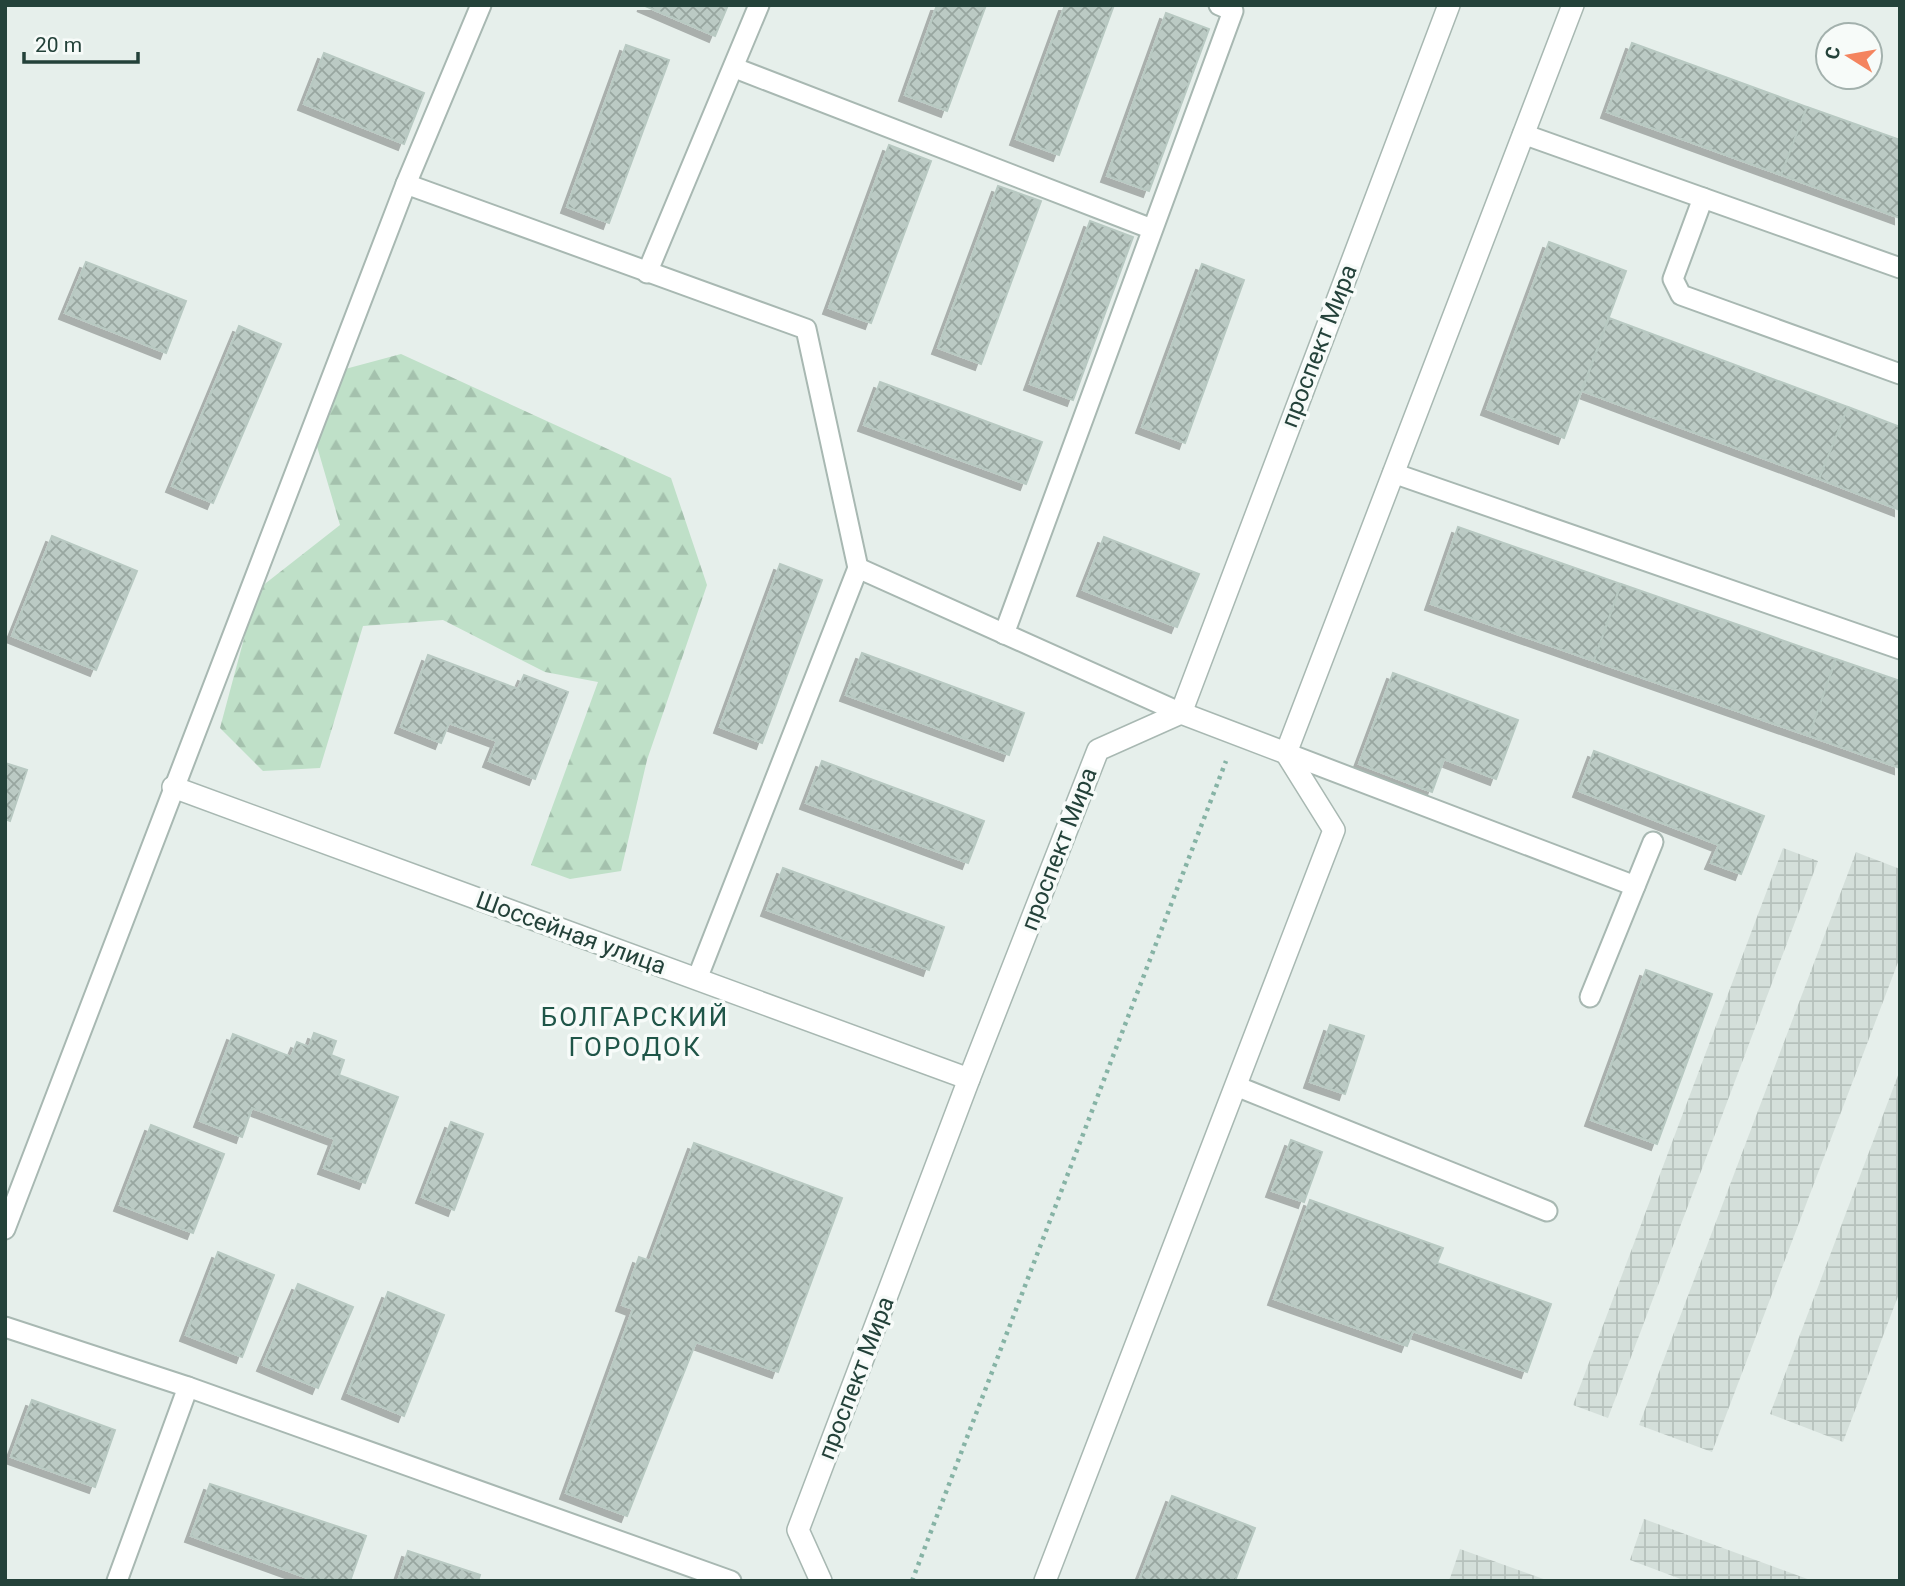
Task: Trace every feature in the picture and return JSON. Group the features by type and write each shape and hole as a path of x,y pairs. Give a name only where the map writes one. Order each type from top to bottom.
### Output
{"street":[{"name":"проспект Мира","path":"821,1581 799,1530 969,1079 1098,750 1181,713 1449,5"},
{"path":"1286,753 1573,5"},
{"path":"1045,1581 1334,830 1286,753 1181,713"},
{"name":"Шоссейная улица","path":"173,787 969,1079"}],"lane":[{"path":"5,1229 406,184 481,5"},
{"path":"647,273 760,5"},
{"path":"1004,634 1233,11 1219,5"},
{"path":"735,68 1152,229"},
{"path":"1523,134 1900,268"},
{"path":"406,184 806,329 858,568 697,979"},
{"path":"1703,198 1673,279 1681,295 1900,374"},
{"path":"1393,473 1900,649"},
{"path":"858,568 1181,713"},
{"path":"1286,753 1635,886"},
{"path":"1590,998 1653,842"},
{"path":"1236,1086 1547,1212"},
{"path":"5,1327 188,1387 731,1581"},
{"path":"117,1581 188,1387"}],"path":[{"path":"912,1581 1237,734"}],"shaded area":[{"path":"1783,848 1818,861 1608,1418 1573,1405"},
{"path":"1856,852 1900,869 1900,957 1712,1452 1639,1425"},
{"path":"1900,1070 1900,1291 1843,1442 1770,1414"},
{"path":"1644,1519 1813,1581 1686,1581 1630,1560"},
{"path":"1460,1549 1549,1581 1449,1581"}],"green space":[{"path":"401,354 671,478 707,585 647,760 621,871 570,879 531,865 598,682 545,672 443,620 363,626 320,768 263,771 220,728 257,590 340,525 316,443 334,372"}],"building":[{"path":"643,5 728,5 715,36"},
{"path":"937,5 986,5 947,111 905,95"},
{"path":"1065,5 1114,5 1059,155 1016,139"},
{"path":"1166,13 1209,29 1149,191 1107,176"},
{"path":"1632,43 1807,107 1781,175 1607,112"},
{"path":"626,45 669,60 609,223 567,207"},
{"path":"324,53 424,93 404,144 304,104"},
{"path":"1807,107 1900,140 1900,218 1781,175"},
{"path":"889,145 931,161 871,323 829,308"},
{"path":"998,186 1041,201 981,364 938,348"},
{"path":"1090,221 1133,237 1073,400 1030,384"},
{"path":"1549,242 1626,271 1564,438 1487,409"},
{"path":"86,262 186,301 166,353 65,313"},
{"path":"1202,264 1244,280 1185,443 1142,427"},
{"path":"1609,318 1848,407 1819,479 1582,391"},
{"path":"239,326 281,344 213,503 172,486"},
{"path":"880,382 1042,442 1026,484 864,425"},
{"path":"1848,407 1900,427 1900,510 1819,479"},
{"path":"1458,527 1621,584 1594,661 1431,604"},
{"path":"52,536 137,571 96,670 12,636"},
{"path":"1104,537 1199,574 1177,627 1083,590"},
{"path":"780,564 822,580 762,743 720,727"},
{"path":"1621,584 1836,659 1809,736 1594,661"},
{"path":"862,653 1024,713 1009,755 846,695"},
{"path":"428,655 518,689 524,675 568,692 535,779 489,761 497,741 449,723 441,743 401,727"},
{"path":"1836,659 1900,681 1900,768 1809,736"},
{"path":"1393,673 1518,720 1496,779 1444,759 1432,792 1359,764"},
{"path":"1594,751 1764,816 1741,874 1711,863 1719,845 1579,791"},
{"path":"822,761 984,821 968,863 806,803"},
{"path":"5,763 27,770 10,821 5,819"},
{"path":"783,868 944,927 929,970 767,910"},
{"path":"1646,970 1712,994 1657,1144 1591,1120"},
{"path":"1330,1025 1364,1036 1345,1094 1310,1082"},
{"path":"314,1033 336,1041 331,1055 344,1060 339,1075 398,1097 365,1183 324,1168 335,1139 252,1108 242,1137 200,1121 233,1034 291,1057 297,1042 309,1047"},
{"path":"451,1122 483,1134 454,1210 422,1197"},
{"path":"151,1125 224,1154 193,1233 120,1205"},
{"path":"1291,1140 1322,1152 1304,1202 1272,1191"},
{"path":"694,1143 842,1198 778,1372 696,1342 627,1516 566,1493 633,1309 622,1305 639,1257 650,1261"},
{"path":"1310,1200 1443,1248 1437,1263 1551,1304 1527,1372 1413,1331 1407,1346 1274,1299"},
{"path":"218,1252 274,1275 242,1357 186,1335"},
{"path":"298,1284 353,1307 318,1388 263,1365"},
{"path":"388,1292 444,1315 404,1416 348,1393"},
{"path":"32,1400 115,1430 95,1487 11,1457"},
{"path":"210,1484 366,1536 350,1581 316,1581 191,1536"},
{"path":"1172,1496 1255,1528 1235,1581 1139,1581"},
{"path":"408,1551 480,1575 478,1581 398,1581"}],"district":[{"name":"БОЛГАРСКИЙ ГОРОДОК","path":"635,1032"}]}
